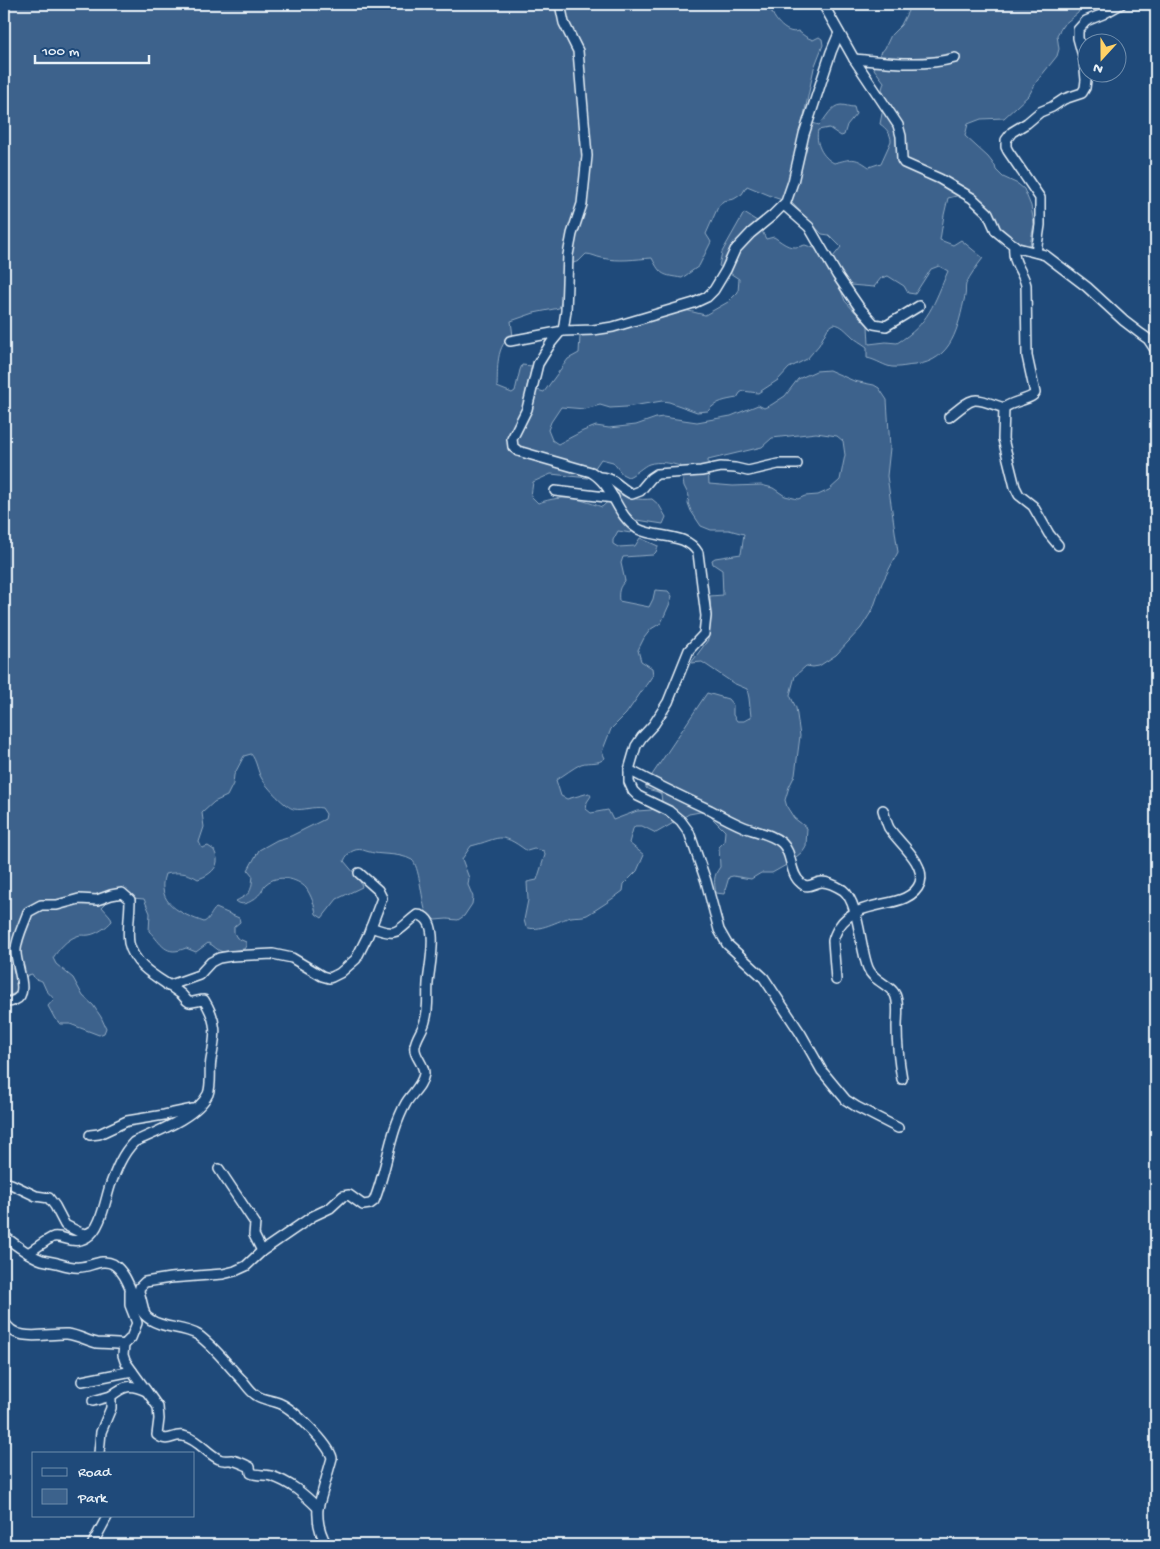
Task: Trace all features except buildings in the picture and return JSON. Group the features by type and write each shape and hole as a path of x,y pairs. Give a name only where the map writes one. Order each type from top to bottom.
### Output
{"street":[{"path":"560,4 564,23 578,51 587,156 582,204 572,234 568,255 567,302 562,332 551,343 538,364 527,409 512,439 513,447 518,451 591,472 599,477 610,489 624,516 636,528 679,539 696,548 706,616 704,634 688,650 668,702 654,724 636,746 629,770 629,782 638,796 668,811 681,821 689,832 706,881 719,930 728,944 764,978 801,1034 822,1071 846,1100 898,1128"},
{"path":"823,4 854,59 898,125 904,163 940,179 972,198 988,213 996,231 1024,250 1045,255 1087,287 1124,321 1148,339 1156,351"},
{"path":"1036,252 1040,225 1040,198 1008,151 1006,140 1012,132 1040,112 1064,99 1082,93 1086,80 1078,30 1089,18 1103,14 1122,4"},
{"path":"1151,4 1156,6"},
{"path":"510,340 613,327 694,303 707,297 718,283 735,250 751,233 784,205 788,199 804,134 839,33"},
{"path":"854,59 907,64 955,58"},
{"path":"784,205 809,228 849,294 874,324 886,326 920,306"},
{"path":"949,417 970,400 975,399 1004,408 1032,397 1035,393 1027,356 1026,285 1023,275 1015,262 1014,245"},
{"path":"1004,408 1003,439 1015,487 1020,496 1033,506 1049,534 1058,545"},
{"path":"599,477 603,476 609,479 632,494 640,491 653,476 658,474 701,471 721,467 748,471 778,464 797,464"},
{"path":"556,491 614,498"},
{"path":"629,770 743,827 777,840 787,850 800,883 810,886 822,882 842,890 848,895 855,912 865,963 869,972 876,980 894,992 896,997 902,1080"},
{"path":"836,980 834,936 842,922 855,912 903,899 911,895 920,881 921,873 918,864 890,828 883,810"},
{"path":"168,986 199,975 211,962 219,958 231,956 273,954 292,958 322,976 329,978 340,973 356,959 371,927 382,896 369,880 359,873"},
{"path":"4,1003 21,996 23,990 16,947 28,912 41,905 57,905 79,899 97,900 122,893 130,900 129,942 140,964 182,995 187,1001 204,1000 214,1020 216,1038 209,1069 208,1093 198,1108 134,1142 128,1148 119,1164 101,1216 94,1230 78,1241 70,1241 55,1236 51,1237 28,1253"},
{"path":"145,1315 139,1291 145,1282 236,1271 246,1266 262,1251 313,1216 330,1208 343,1196 349,1196 363,1205 374,1201 397,1123 405,1104 418,1087 424,1075 424,1069 415,1051 415,1045 426,1020 429,972 434,939 429,922 423,916 417,915 396,932 384,933 371,927"},
{"path":"90,1135 99,1134 127,1121 198,1108"},
{"path":"219,1169 255,1223 254,1236 262,1251"},
{"path":"4,1182 36,1196 49,1198 63,1224 69,1228 85,1234 94,1230"},
{"path":"4,1236 28,1253 44,1261 79,1267 100,1262 112,1264 119,1270 130,1286 140,1309 151,1320 198,1335 209,1344 255,1395 283,1404 308,1425 327,1448 332,1458 318,1508 320,1527 327,1545"},
{"path":"4,1320 12,1332 48,1336 66,1334 97,1342 124,1344 131,1338 137,1323 130,1305 130,1286"},
{"path":"124,1344 123,1358 158,1407 157,1435 161,1438 169,1439 180,1436 189,1438 221,1460 240,1463 250,1467 253,1474 274,1477 294,1486 318,1508"},
{"path":"82,1381 132,1371"},
{"path":"93,1401 111,1396 125,1386 131,1386 148,1393"},
{"path":"99,1452 101,1432 111,1408 111,1396"},
{"path":"93,1543 107,1516"}],"green space":[{"path":"4,4 770,4 773,14 784,28 793,32 798,31 813,40 819,37 822,39 823,45 814,68 803,120 819,125 834,107 843,105 854,107 856,114 847,125 844,135 841,136 829,128 818,130 817,135 820,149 834,163 852,159 860,161 869,167 881,163 891,141 888,131 880,124 885,98 882,89 884,82 874,69 881,51 881,53 891,35 901,25 908,11 899,4 1082,4 1078,13 1063,25 1057,35 1059,49 1057,56 1037,81 1029,95 1004,118 981,119 968,124 965,136 988,157 1003,177 1024,189 1031,206 1034,224 1030,245 1021,245 1012,241 1002,232 969,193 948,198 940,240 953,245 961,240 983,258 966,284 960,319 952,340 938,356 928,362 915,365 889,366 867,358 867,347 841,327 834,324 828,328 819,345 807,359 789,368 778,380 758,393 743,391 737,398 718,403 708,411 697,412 662,401 610,408 600,405 585,409 561,407 548,430 552,440 558,444 596,426 609,428 636,425 663,417 697,422 731,416 758,405 764,408 771,405 785,396 798,379 816,371 829,370 854,381 874,385 879,388 887,400 890,448 887,476 898,552 882,583 873,609 861,628 836,655 819,666 806,666 795,676 790,695 796,708 800,736 795,775 785,800 794,818 807,828 806,846 802,852 788,864 772,873 761,873 751,879 729,877 724,894 716,893 715,879 720,867 719,847 724,842 725,831 707,813 689,814 656,833 642,826 635,826 629,843 644,855 637,871 624,884 623,891 587,915 571,917 536,928 526,927 524,920 528,900 527,882 537,880 545,855 544,851 534,849 527,851 505,838 494,839 471,846 462,859 473,897 472,904 464,916 458,920 435,920 428,913 425,909 418,875 412,860 401,856 363,850 350,852 344,861 360,880 362,887 337,899 322,918 316,914 310,894 306,888 297,882 287,879 281,878 271,881 265,885 257,897 243,904 236,901 251,889 253,876 248,870 259,850 325,819 326,814 322,808 294,809 286,805 262,779 251,754 244,756 234,775 233,784 227,796 214,802 202,813 204,827 199,842 202,848 208,846 214,850 217,857 215,868 207,875 198,879 182,873 165,874 163,884 167,900 172,906 187,915 204,922 216,908 239,918 240,922 234,927 234,933 237,938 246,942 244,949 223,952 208,943 196,952 186,948 173,951 168,950 149,931 150,913 144,899 132,898 124,890 102,907 110,916 112,921 110,923 95,933 78,935 69,940 53,958 56,964 73,978 83,996 93,1005 106,1028 104,1033 99,1035 70,1024 61,1024 55,1019 48,1006 54,999 46,990 42,981 35,979 32,974 28,975 19,985 16,993 4,997","holes":["747,186 792,203 822,234 829,235 841,247 833,257 822,245 814,248 805,245 792,247 774,237 766,239 757,221 744,213 722,252 719,266 739,279 738,292 728,302 705,315 685,310 610,331 580,336 579,353 568,359 544,392 527,387 532,366 522,365 515,391 512,393 497,387 500,351 507,340 513,336 511,321 534,313 559,308 568,265 579,261 586,254 615,260 652,258 663,274 682,278 699,266 711,242 706,234 718,207 723,201 734,199 742,194","939,266 948,271 934,303 924,320 908,336 897,343 869,344 868,326 845,301 840,288 850,285 874,287 881,278 888,276 904,286 908,293 915,294 931,269","816,433 837,436 843,441 845,455 840,480 829,490 818,495 805,496 798,499 785,496 773,488 761,485 733,486 709,484 708,460 762,447 772,438","601,459 613,462 622,474 628,477 653,463 680,466 684,486 689,496 688,503 701,526 711,530 729,530 744,534 741,554 712,560 713,564 722,570 723,595 710,596 711,618 708,640 691,663 702,662 733,683 747,689 751,717 744,721 737,721 733,715 733,705 728,699 707,693 646,784 646,788 661,794 662,802 651,810 637,811 613,820 608,810 591,813 586,809 587,802 591,796 589,793 567,799 561,796 556,780 581,764 597,762 605,758 602,752 611,729 626,714 653,675 652,668 641,661 638,650 651,629 661,623 672,596 668,591 655,590 649,607 619,601 619,590 625,581 621,563 623,557 653,555 658,546 640,538 635,546 618,547 613,544 613,540 618,531 631,533 637,520 663,524 666,517 659,505 652,499 634,499 617,493 602,507 571,498 538,503 531,496 533,482 551,474 588,478"]}]}
